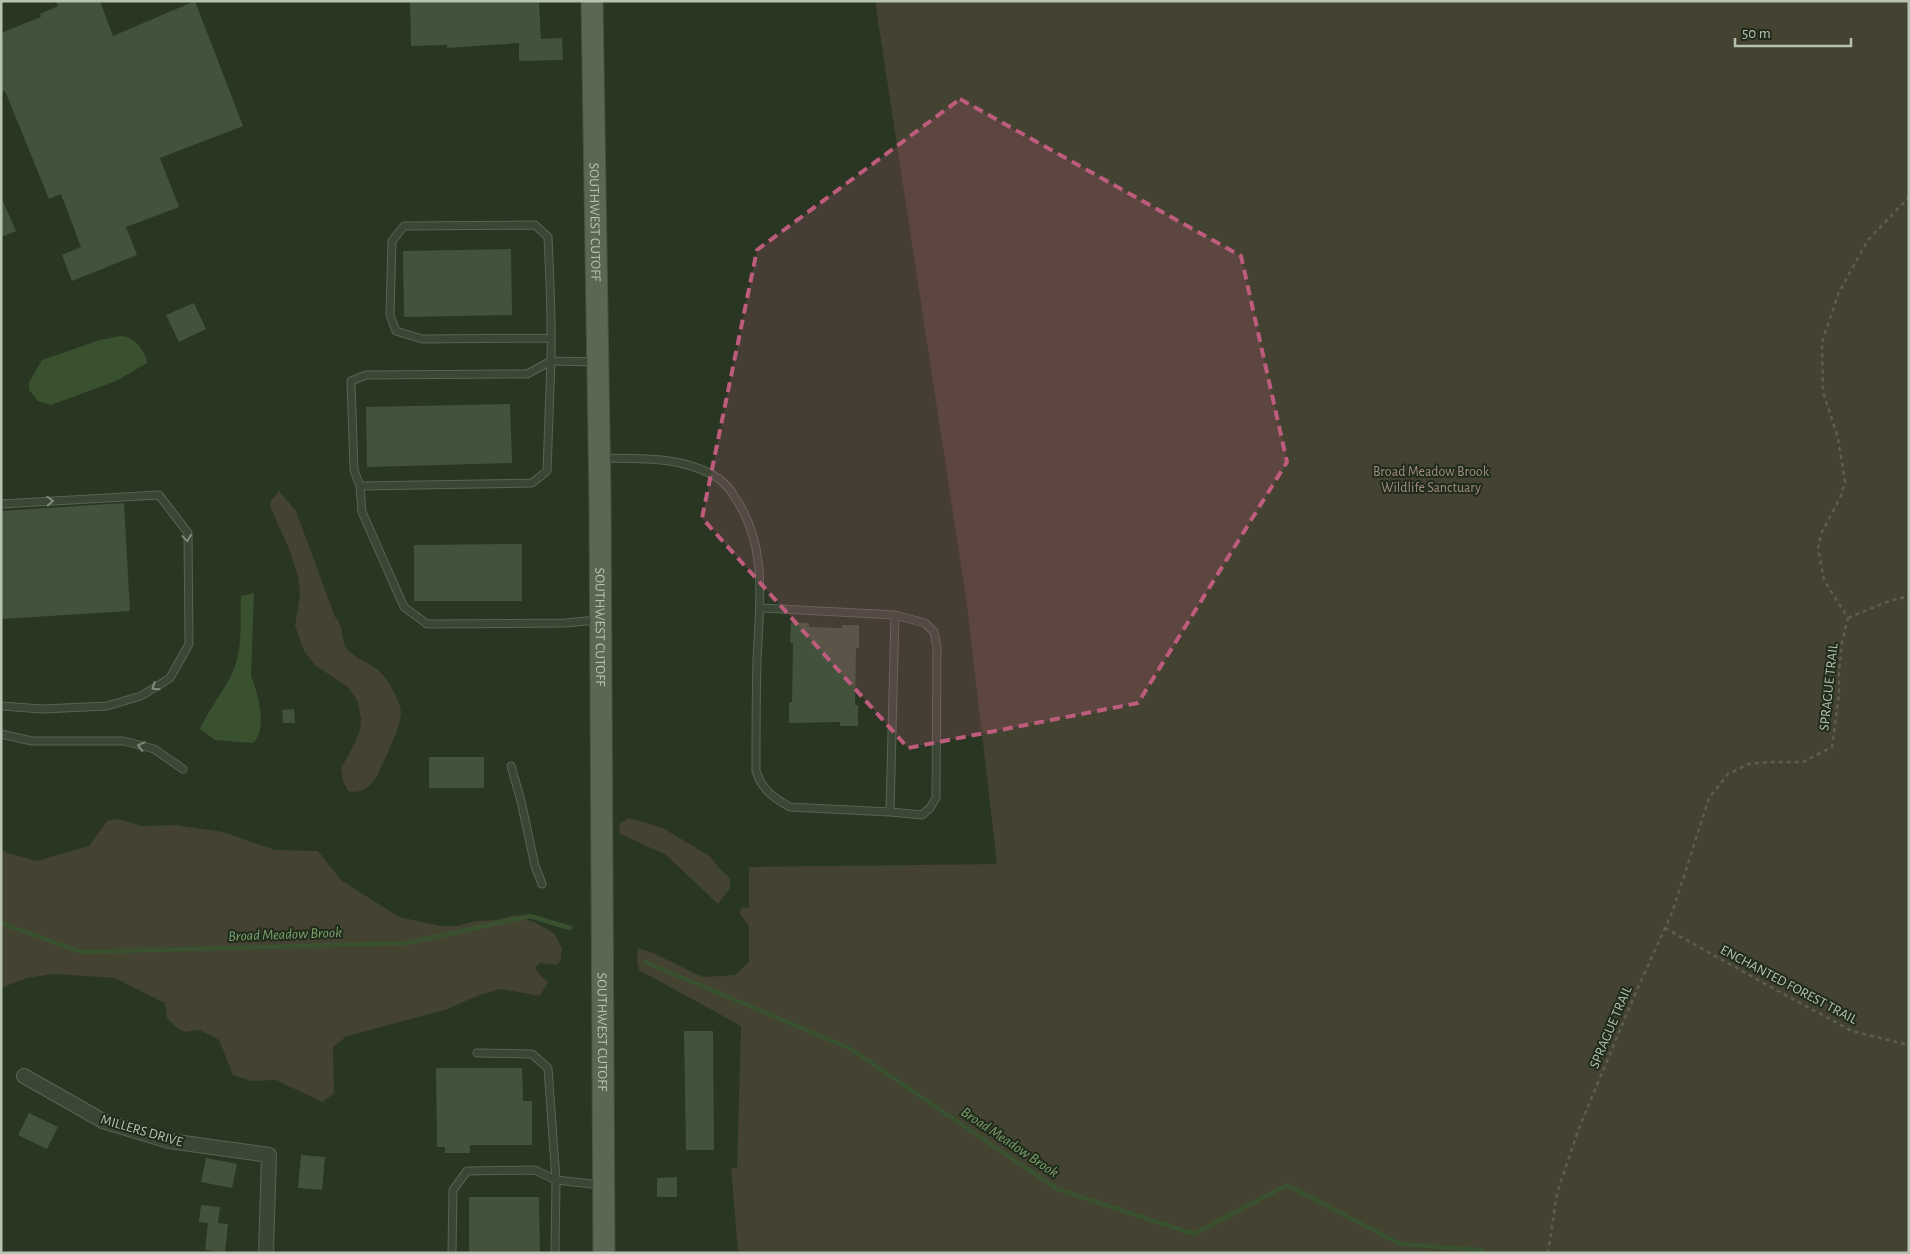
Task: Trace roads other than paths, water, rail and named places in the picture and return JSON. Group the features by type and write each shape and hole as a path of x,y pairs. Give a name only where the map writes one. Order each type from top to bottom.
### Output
{"main road":[{"name":"SOUTHWEST CUTOFF","path":"592,1 599,458 604,1253"}],"street":[{"name":"MILLERS DRIVE","path":"24,1076 103,1121 169,1141 269,1155 266,1253"}],"lane":[{"path":"360,486 532,483 547,471 552,310 548,237 535,226 404,226 392,240 390,315 396,331 422,339 551,338"},
{"path":"597,362 551,360 527,374 366,375 351,381 354,470 360,486 362,512 404,607 427,624 565,623 600,620"},
{"path":"599,458 655,459 692,465 715,476 732,492 743,510 751,529 760,568 761,608 757,659 756,771 759,780 767,792 776,800 790,807 922,815 930,808 936,798 937,647 934,632 926,623 895,615 761,608"},
{"path":"1,504 159,495 188,533 189,644 170,678 141,696 107,706 43,709 1,706"},
{"path":"890,812 895,615"},
{"path":"1,734 32,741 124,741 154,749 183,769"},
{"path":"511,766 521,801 535,866 542,884"},
{"path":"477,1053 532,1054 548,1068 556,1180 555,1253"},
{"path":"452,1253 453,1190 468,1171 535,1170 556,1180 604,1185"}],"waterway":[{"name":"Broad Meadow Brook","path":"1,923 81,952 408,943 530,916 570,928"},
{"name":"Broad Meadow Brook","path":"645,962 849,1048 1057,1189 1194,1234 1287,1185 1400,1244 1481,1250 1485,1253"}],"park label":[{"name":"Broad Meadow Brook Wildlife Sanctuary","path":"1431,480"}]}
